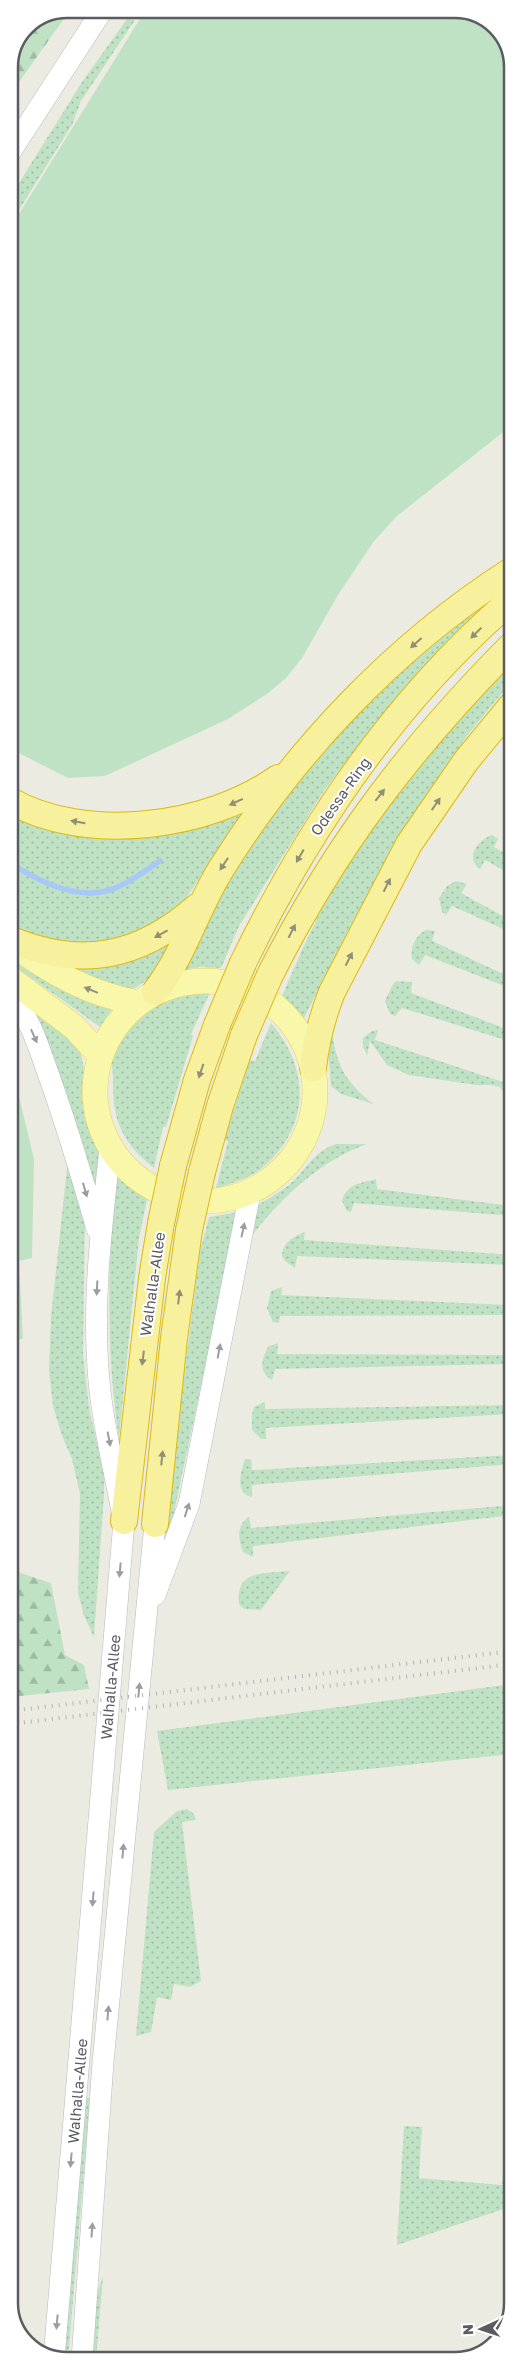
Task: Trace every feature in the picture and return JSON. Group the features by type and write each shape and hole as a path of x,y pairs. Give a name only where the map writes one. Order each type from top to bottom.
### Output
{"highway":[{"path":"147,998 170,973 200,905 242,836 293,768 344,712 391,665 450,614 504,577"},
{"name":"Odessa-Ring","path":"217,1025 243,963 272,904 306,844 338,796 405,708 446,662 504,608"},
{"name":"Odessa-Ring","path":"244,1035 270,975 300,916 333,860 419,745 504,655"},
{"path":"314,1068 316,1043 324,1011 408,844 466,761 504,715"},
{"path":"18,804 36,811 84,823 118,826 160,824 200,815 231,804 273,782 293,768"},
{"path":"18,943 36,950 70,956 98,955 130,949 152,940 175,926 200,905"},
{"name":"Walhalla-Allee","path":"124,1521 152,1278 161,1223 173,1166 197,1080 217,1025"},
{"name":"Walhalla-Allee","path":"155,1524 174,1338 188,1230 220,1106 244,1035"}],"main road":[{"path":"18,140 97,18"},
{"path":"18,947 34,960 74,983 96,993 147,998"},
{"path":"211,980 240,986 265,998 287,1017 304,1041 314,1068 316,1090 311,1124 298,1152 277,1176 250,1193 220,1202 188,1201 157,1192 131,1174 110,1149 98,1119 94,1087 100,1055 114,1029 147,998 183,983 211,980"},
{"path":"18,985 74,1027 100,1055"},
{"path":"18,1004 36,1041 67,1128 100,1240"},
{"path":"110,1149 100,1240 96,1310 100,1391 124,1521"},
{"path":"145,1624 189,1504 250,1193"},
{"name":"Walhalla-Allee","path":"55,2350 124,1521"},
{"name":"Walhalla-Allee","path":"83,2351 103,2062 155,1524"}],"green space":[{"path":"65,18 18,83 18,57 26,39 39,26 48,21"},
{"path":"140,18 464,18 473,21 487,30 501,50 504,66 504,432 397,516 374,541 338,595 302,658 286,678 267,694 228,719 105,776 68,778 18,753 18,215"},
{"path":"127,19 135,20 81,101 72,125 18,212 18,185 82,82"},
{"path":"504,586 390,708 323,792 239,926 221,968 199,967 178,971 214,895 298,777 414,656"},
{"path":"504,668 504,691 466,737 404,828 352,923 299,1028 279,1003 301,952 340,871 431,746"},
{"path":"262,794 203,872 184,902 161,921 133,937 83,946 30,934 18,927 18,814 57,827"},
{"path":"492,835 498,839 494,847 504,853 504,871 485,860 480,869 475,865 473,855 475,850 487,837"},
{"path":"456,881 467,884 461,893 504,917 504,929 452,906 446,915 442,912 439,898 447,886"},
{"path":"178,930 157,973 135,988 114,990 49,960"},
{"path":"426,930 435,931 432,941 504,974 504,986 425,955 419,965 412,959 412,950 414,942"},
{"path":"18,957 112,1009 100,1027 18,968"},
{"path":"396,981 412,982 411,993 504,1028 504,1040 402,1008 395,1016 390,1014 385,1001"},
{"path":"197,988 212,988 191,1034 193,1036 166,1127 163,1127 154,1168 143,1159 127,1140 117,1119 113,1094 112,1044 124,1021 134,1012 172,994"},
{"path":"32,1005 74,1041 81,1054 84,1070 82,1097 85,1119 100,1157 97,1217"},
{"path":"271,1023 284,1041 293,1059 300,1098 296,1117 289,1135 278,1152 262,1168 246,1178 216,1188 228,1141 224,1140 250,1060 255,1061"},
{"path":"331,1027 336,1051 343,1070 354,1086 373,1104 341,1094 331,1086 328,1047"},
{"path":"378,1030 375,1040 504,1082 504,1093 500,1087 491,1085 476,1085 409,1075 387,1065 370,1041 367,1056 363,1046 363,1038 372,1031"},
{"path":"18,1092 34,1159 32,1258 19,1261 23,1339 18,1339"},
{"path":"336,1144 367,1144 332,1161 300,1184 271,1212 246,1243 256,1206 289,1185 315,1157"},
{"path":"68,1159 85,1218 83,1353 89,1408 104,1474 94,1637 84,1616 78,1593 80,1494 72,1459 62,1436 53,1406 49,1370 51,1317"},
{"path":"116,1176 147,1200 139,1238 119,1439 112,1374 109,1308"},
{"path":"376,1179 377,1189 504,1205 504,1215 354,1203 351,1212 347,1211 342,1201 344,1195 360,1183"},
{"path":"238,1212 172,1522 163,1537 200,1252 209,1217"},
{"path":"305,1232 304,1240 504,1254 504,1265 297,1256 295,1268 285,1261 282,1256 284,1247 296,1236"},
{"path":"282,1287 281,1295 504,1305 504,1315 280,1316 279,1323 273,1322 267,1309 271,1291"},
{"path":"278,1343 277,1354 504,1355 504,1364 275,1369 272,1380 264,1373 262,1364 269,1346"},
{"path":"265,1402 265,1409 504,1405 504,1414 266,1428 266,1439 261,1439 252,1430 254,1407"},
{"path":"504,1455 504,1465 252,1485 252,1497 246,1495 241,1487 240,1481 245,1459 251,1459 252,1470"},
{"path":"504,1506 504,1516 253,1546 253,1557 243,1552 239,1537 242,1524 249,1517 251,1528"},
{"path":"290,1571 261,1610 244,1609 239,1604 239,1593 247,1579 261,1574"},
{"path":"18,1572 51,1583 65,1655 84,1665 89,1689 18,1696"},
{"path":"504,1685 504,1755 168,1790 157,1731"},
{"path":"187,1809 194,1814 196,1820 182,1822 201,1981 190,1987 174,1984 171,2000 157,1997 151,2032 136,2036 154,1832 177,1811"},
{"path":"90,2098 69,2351 63,2351 61,2351 83,2099"},
{"path":"404,2126 422,2127 419,2178 502,2185 504,2163 504,2209 397,2245"},
{"path":"103,2276 97,2351 88,2351 95,2299"}],"waterway":[{"path":"18,867 55,886 68,890 93,893 120,886 160,861"}],"railway":[{"path":"18,1710 504,1652"},
{"path":"18,1723 504,1665"}]}
